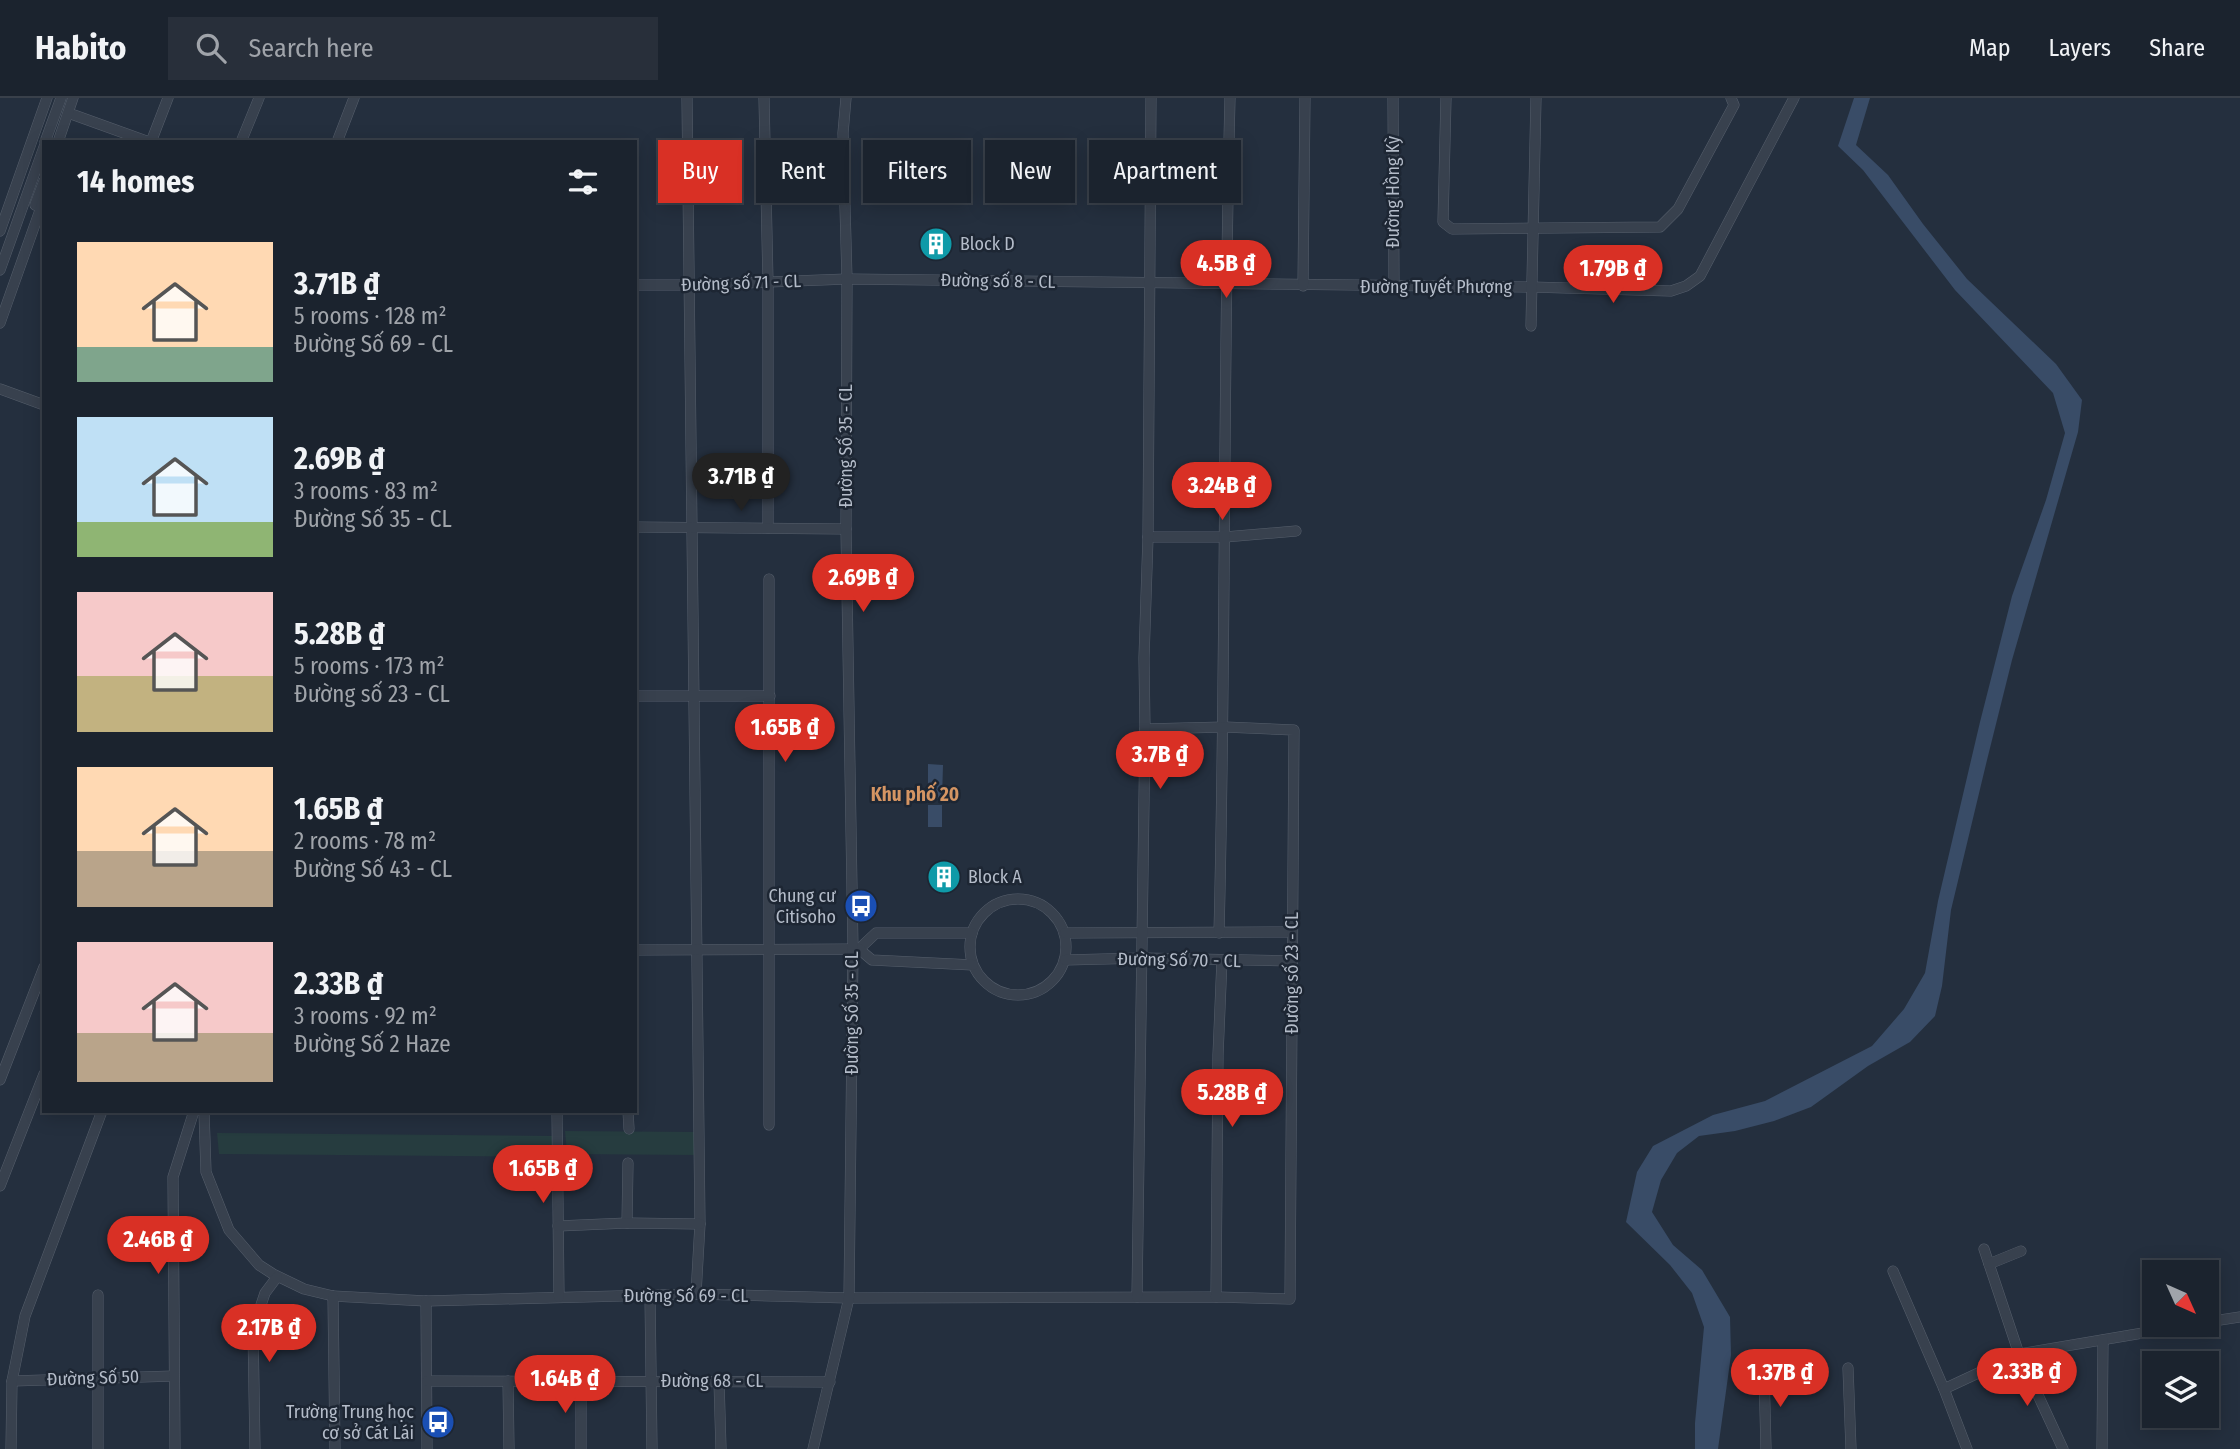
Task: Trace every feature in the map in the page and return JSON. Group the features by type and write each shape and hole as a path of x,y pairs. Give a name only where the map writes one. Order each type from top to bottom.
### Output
{"street":[{"path":"0,231 47,98"},
{"path":"46,140 61,98"},
{"path":"59,140 73,98"},
{"path":"65,140 79,98"},
{"path":"151,140 168,98"},
{"path":"242,140 259,98"},
{"path":"338,140 354,98"},
{"path":"687,98 700,1224 696,1294"},
{"path":"764,98 768,282 768,528"},
{"name":"Đường Số 35 - CL","path":"813,1449 849,1298 856,949 846,529 847,279 843,133 846,98"},
{"path":"1137,1297 1152,98"},
{"path":"1219,933 1224,727 1225,285 1230,98"},
{"path":"1303,286 1305,98"},
{"name":"Đường Hồng Kỳ","path":"1393,98 1394,286"},
{"path":"1446,98 1443,222 1452,229 1660,227 1678,209 1734,105 1731,98"},
{"path":"1531,326 1536,98"},
{"name":"Đường Tuyết Phượng","path":"1225,285 1671,291 1686,286 1700,276 1794,98"},
{"path":"74,115 144,140"},
{"path":"0,270 42,152"},
{"path":"0,304 42,187"},
{"path":"0,323 42,205"},
{"name":"Đường số 71 - CL","path":"637,285 847,279"},
{"name":"Đường số 8 - CL","path":"847,279 1225,285"},
{"path":"0,389 42,404"},
{"path":"637,527 846,529"},
{"path":"1148,537 1225,537 1296,531"},
{"path":"769,579 769,1125"},
{"path":"637,696 770,696"},
{"path":"1145,729 1224,727"},
{"name":"Đường số 23 - CL","path":"1224,727 1294,730 1290,1299"},
{"path":"1003,901 1034,901 1047,908 1058,919 1065,933 1065,960 1056,978 1043,989 1027,995 1011,995 995,990 982,980 973,965 970,949 972,933 989,908 1003,901"},
{"name":"Đường Số 70 - CL","path":"1065,933 1292,932"},
{"path":"856,949 876,933 972,933"},
{"path":"637,950 856,949 872,960 973,965"},
{"name":"Đường Số 70 - CL","path":"1065,960 1143,958 1292,961"},
{"path":"1216,1297 1218,1055 1223,960"},
{"path":"0,1080 42,972"},
{"path":"0,1186 42,1079"},
{"path":"11,1449 12,1381 25,1316 102,1113"},
{"path":"175,1449 173,1177 193,1113"},
{"name":"Đường Số 69 - CL","path":"204,1113 206,1172 229,1230 259,1265 277,1277 304,1289 333,1296 426,1301 696,1294 849,1298 1290,1299"},
{"path":"557,1113 559,1297"},
{"path":"628,1113 629,1129"},
{"path":"627,1223 628,1163"},
{"path":"558,1226 700,1224"},
{"path":"1984,1249 2018,1353 2063,1449"},
{"path":"1989,1264 2021,1251"},
{"path":"1893,1271 1967,1449"},
{"path":"255,1449 253,1329 265,1293 277,1277"},
{"path":"98,1295 98,1449"},
{"path":"650,1295 652,1449"},
{"path":"333,1296 335,1449"},
{"path":"426,1301 427,1449"},
{"path":"2219,1320 2240,1317"},
{"path":"1944,1389 2018,1353 2142,1333"},
{"path":"2102,1449 2103,1340"},
{"path":"1848,1368 1851,1449"},
{"path":"1764,1370 1766,1449"},
{"name":"Đường Số 50","path":"12,1381 174,1376"},
{"name":"Đường 68 - CL","path":"427,1381 830,1382"},
{"path":"508,1381 509,1449"},
{"path":"581,1381 581,1449"},
{"path":"719,1381 721,1449"}],"green space":[{"path":"565,1131 695,1132 694,1155 567,1154"},
{"path":"217,1133 554,1136 554,1157 219,1154"}],"water":[{"path":"1854,98 1870,98 1856,145 1888,175 1967,279 2056,364 2082,400 2078,432 2012,660 1951,910 1942,986 1935,1016 1910,1042 1868,1066 1811,1107 1774,1121 1735,1131 1699,1136 1677,1153 1661,1180 1652,1212 1673,1245 1702,1270 1730,1317 1731,1355 1718,1449 1695,1449 1704,1327 1692,1293 1670,1265 1626,1222 1637,1172 1653,1146 1713,1115 1765,1101 1872,1046 1904,1009 1925,973 1938,901 2012,596 2046,500 2065,433 2053,393 1955,290 1863,170 1838,146"},
{"path":"928,764 943,765 942,799 928,799"},
{"path":"928,805 942,805 942,827 928,827"}],"place":[{"name":"Block D","path":"936,244"},
{"name":"Block A","path":"944,877"},
{"name":"Chung cư Citisoho","path":"861,906"},
{"name":"Trường Trung học cơ sở Cát Lái","path":"438,1422"}],"district":[{"name":"Khu phố 20","path":"915,794"}]}
